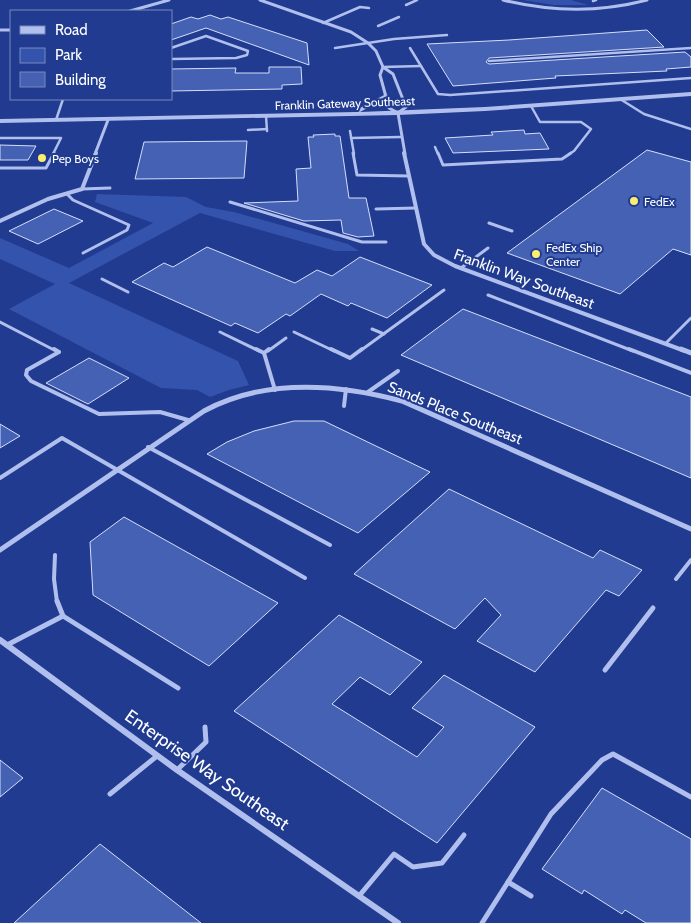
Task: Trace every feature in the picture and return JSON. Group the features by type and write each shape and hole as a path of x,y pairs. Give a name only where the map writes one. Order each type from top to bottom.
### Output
{"street":[{"path":"134,10 169,0"},
{"path":"262,0 351,32 368,43 376,51 383,67 393,74 406,107 398,113 389,108 380,75 383,67"},
{"path":"503,0 539,8 586,11 611,9 647,0"},
{"name":"Franklin Gateway Southeast","path":"0,121 398,113 531,106 691,94"},
{"path":"352,114 386,96"},
{"name":"Franklin Way Southeast","path":"398,113 401,136 424,244 434,255 460,268 691,352"},
{"path":"0,221 48,199 82,189 108,120"},
{"name":"Sands Place Southeast","path":"0,550 188,420 222,402 291,388 346,389 368,392 402,401 691,529"},
{"name":"Enterprise Way Southeast","path":"0,640 177,770 398,923"}],"lane":[{"path":"406,5 416,0"},
{"path":"323,22 360,7 369,8"},
{"path":"378,26 399,17"},
{"path":"335,48 447,35"},
{"path":"172,48 206,36 248,51 247,55 236,58 172,59"},
{"path":"410,48 438,94 450,95 691,78"},
{"path":"489,61 691,48"},
{"path":"383,67 421,66"},
{"path":"620,99 627,106 636,110 691,129"},
{"path":"56,120 63,100"},
{"path":"435,147 443,165 562,159 574,151 592,128 581,122 540,122 531,106"},
{"path":"248,130 267,130 266,116"},
{"path":"350,132 357,175 409,176"},
{"path":"351,138 401,136"},
{"path":"0,138 60,138 46,168 0,168"},
{"path":"82,189 110,188"},
{"path":"68,194 73,200 129,225 127,230 83,253"},
{"path":"230,202 362,242 386,242"},
{"path":"381,215 378,209 416,208"},
{"path":"489,224 512,231"},
{"path":"460,268 488,248"},
{"path":"102,280 128,292"},
{"path":"294,332 350,358 444,290"},
{"path":"488,296 691,373"},
{"path":"666,343 691,318"},
{"path":"0,322 59,352 27,370 26,375 31,381 99,414 160,412 188,420"},
{"path":"372,329 384,334"},
{"path":"220,332 264,353 275,390"},
{"path":"264,353 286,338"},
{"path":"368,392 398,370"},
{"path":"344,406 346,389"},
{"path":"0,478 62,438 305,578"},
{"path":"148,447 330,545"},
{"path":"55,555 53,578 56,603 63,616 178,688"},
{"path":"676,579 691,560"},
{"path":"605,670 652,608"},
{"path":"7,645 63,616"},
{"path":"177,770 206,742 205,727"},
{"path":"482,923 551,814 602,760 613,754 691,797"},
{"path":"110,794 157,755"},
{"path":"359,896 394,854 413,867 442,863 464,835"},
{"path":"508,882 531,896"}],"green space":[{"path":"522,0 571,0 588,5 554,5"},
{"path":"97,194 186,197 206,207 234,212 348,244 359,251 335,251 200,213 69,283 238,361 249,385 210,397 197,390 161,388 9,309 55,284 0,259 0,238 69,268 153,223 95,202"}],"building":[{"path":"210,15 221,19 228,17 307,43 309,65 206,28 172,40 172,24 191,17 198,19"},
{"path":"647,30 664,47 489,58 486,62 489,64 685,52 691,57 691,67 666,69 667,71 555,76 556,78 453,86 427,44 509,40"},
{"path":"269,67 301,67 302,84 282,85 282,89 172,91 172,69 236,68 235,73 269,73"},
{"path":"524,130 525,134 540,133 549,149 453,153 445,138 493,135 491,132"},
{"path":"335,134 335,136 340,136 349,198 366,198 374,236 358,237 343,233 341,220 304,221 244,203 298,201 296,169 311,168 308,137"},
{"path":"247,141 244,178 135,179 144,142"},
{"path":"0,145 36,146 28,160 0,160"},
{"name":"FedEx","path":"647,150 691,162 691,255 673,249 620,294 507,253"},
{"path":"54,209 83,221 38,244 9,231"},
{"path":"207,247 295,283 317,270 332,276 360,257 432,285 387,318 351,303 348,306 321,294 290,316 286,314 258,333 235,323 231,326 132,282 164,263 173,267"},
{"path":"463,309 691,397 691,478 401,355"},
{"path":"89,358 129,378 88,404 46,383"},
{"path":"294,421 324,421 430,472 358,533 207,454 227,442 254,431"},
{"path":"0,424 20,436 0,448"},
{"path":"449,489 593,558 600,550 642,570 619,596 606,590 535,672 477,641 501,615 485,598 455,629 354,574"},
{"path":"124,517 278,603 209,666 93,595 90,542"},
{"path":"339,615 422,662 390,695 360,677 332,704 417,757 444,727 412,708 444,675 535,727 437,843 234,711"},
{"path":"0,760 23,778 0,797"},
{"path":"602,788 691,839 691,923 646,923 625,910 622,914 584,890 582,894 542,869"},
{"path":"100,844 201,923 14,923"}],"place":[{"name":"Pep Boys","path":"42,158"},
{"name":"FedEx","path":"634,201"},
{"name":"FedEx Ship Center","path":"536,254"}]}
